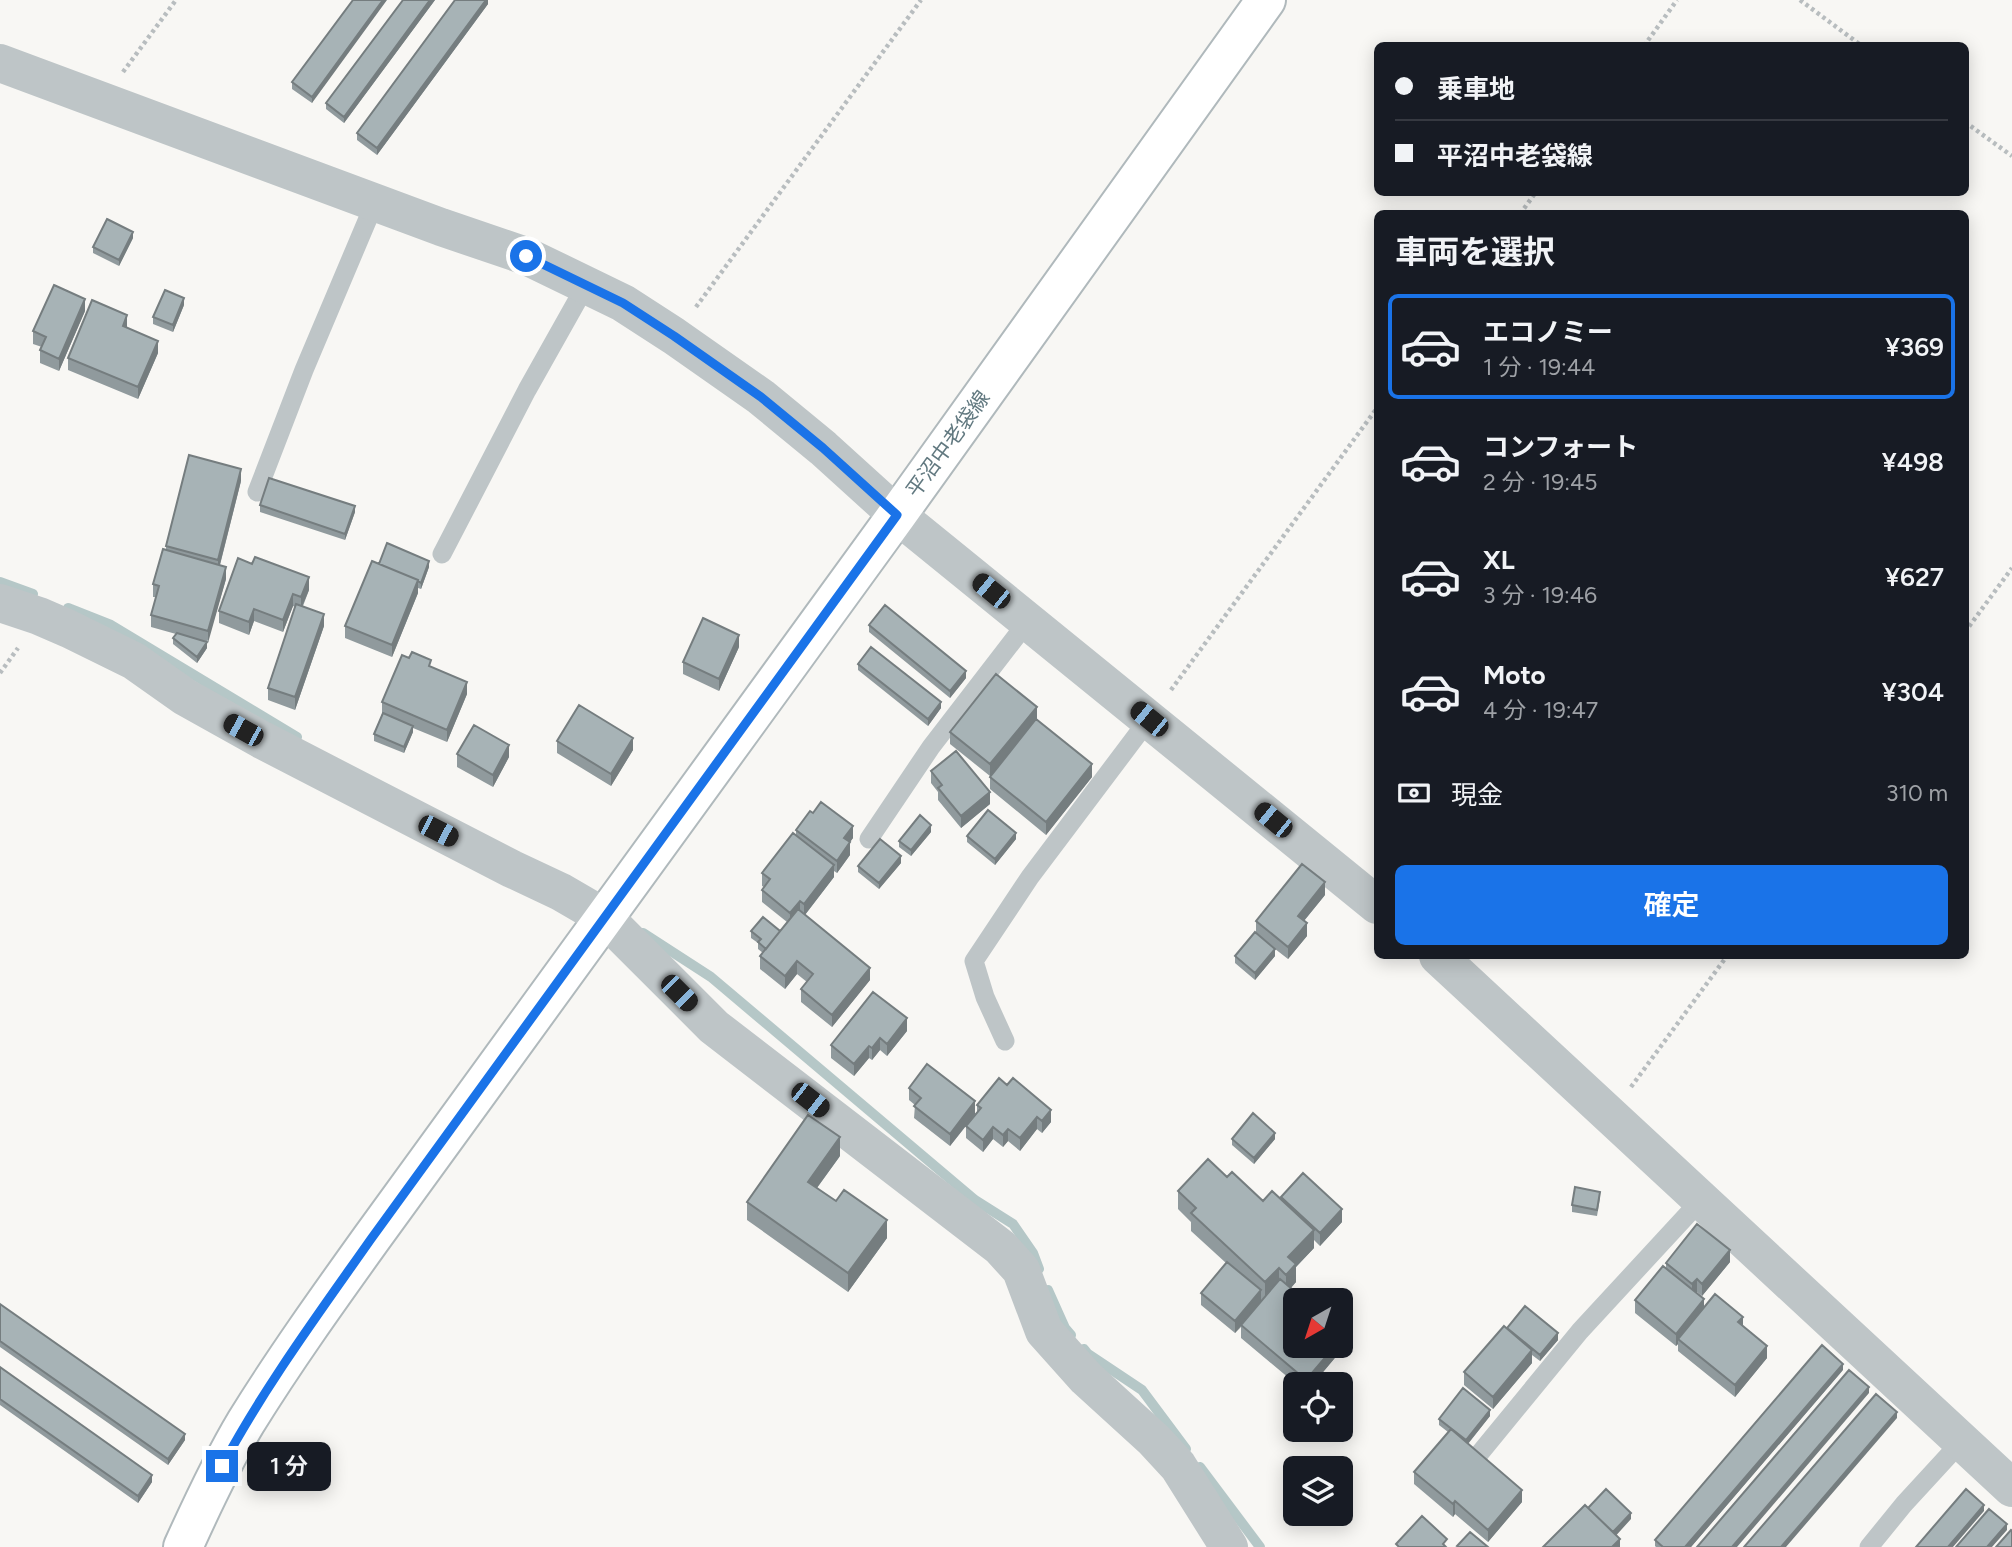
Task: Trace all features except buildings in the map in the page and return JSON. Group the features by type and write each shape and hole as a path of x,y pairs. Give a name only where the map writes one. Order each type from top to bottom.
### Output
{"main road":[{"name":"平沼中老袋線","path":"183,1547 239,1434 286,1360 1266,0"}],"street":[{"path":"0,63 526,256 623,303 761,397 823,448 897,515 1374,903"},
{"path":"0,603 59,625 134,661 185,697 262,740 561,892 604,918 714,1027 1000,1247 1021,1270 1044,1331 1086,1378 1154,1440 1178,1466 1229,1547"},
{"path":"1441,959 2012,1488"}],"lane":[{"path":"257,492 304,370 375,202"},
{"path":"442,554 527,390 586,285"},
{"path":"869,839 931,747 1028,621"},
{"path":"1005,1041 985,998 974,961 1030,877 1149,719"},
{"path":"1480,1453 1580,1331 1701,1200"},
{"path":"1869,1547 1961,1441"}],"path":[{"path":"102,101 176,0"},
{"path":"674,336 921,0"},
{"path":"1647,42 1677,0"},
{"path":"1800,0 1857,42"},
{"path":"1969,125 2012,156"},
{"path":"1149,719 1374,412"},
{"path":"1969,627 2012,568"},
{"path":"1609,1116 1725,959"}],"waterway":[{"path":"0,582 33,594"},
{"path":"68,608 111,625 297,737"},
{"path":"643,933 711,977 975,1200 1013,1224 1033,1253 1039,1269"},
{"path":"1048,1290 1065,1328 1071,1335"},
{"path":"1084,1349 1142,1390 1186,1449"},
{"path":"1200,1467 1260,1547"}],"route":[{"path":"222,1466 245,1423 286,1360 371,1239 897,515 823,448 761,397 674,336 623,303 526,256"}]}
